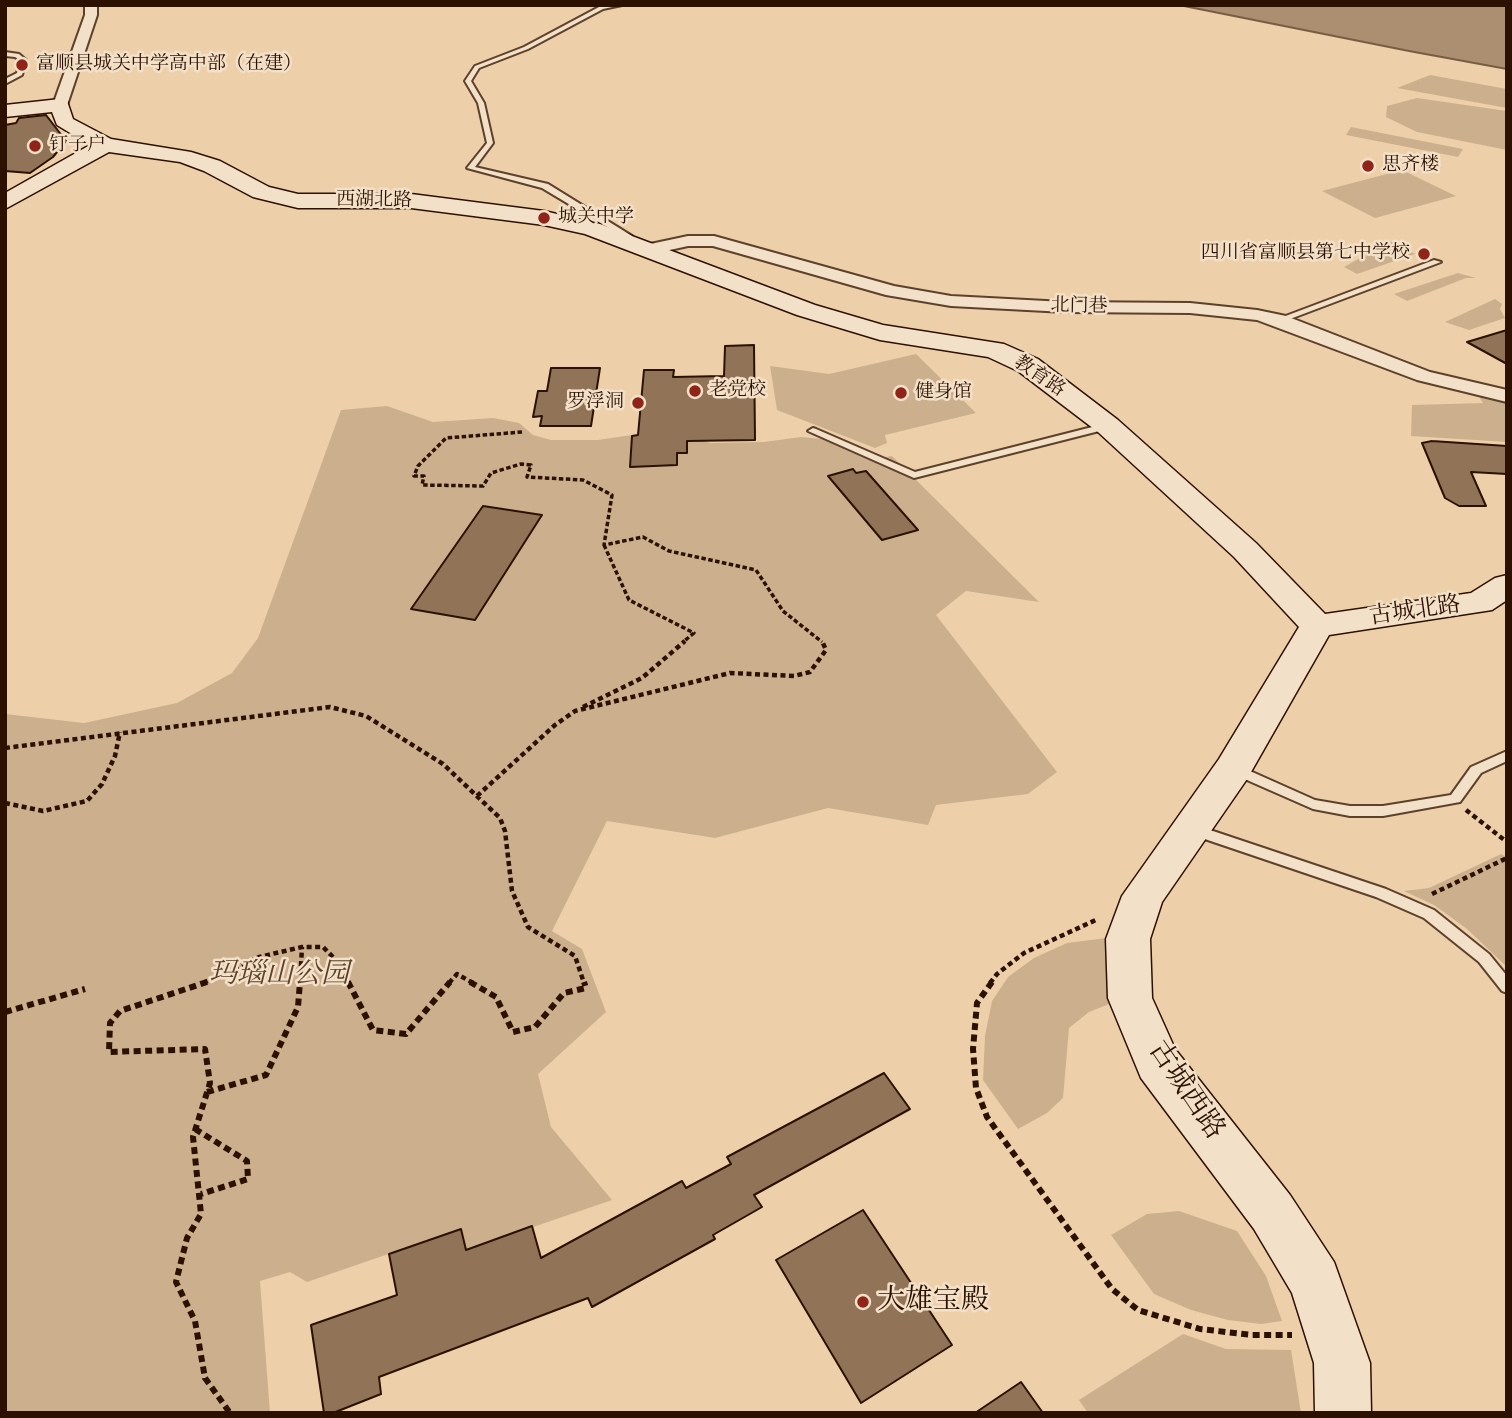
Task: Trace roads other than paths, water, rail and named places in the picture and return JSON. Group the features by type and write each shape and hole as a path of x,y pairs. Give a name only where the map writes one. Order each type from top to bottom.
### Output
{"street":[{"path":"5,111 60,104 85,32 91,5"},
{"name":"西湖北路","path":"60,104 64,121 74,130 106,145 184,156 212,166 261,192 298,201 411,201 544,218 592,229 647,250"},
{"path":"5,202 106,145"},
{"name":"北门巷","path":"647,250 688,242 714,241 892,291 951,301 1065,307 1225,310 1279,320 1424,376 1507,396"},
{"name":"教育路","path":"647,250 806,310 880,332 995,350 1028,365 1108,426 1245,550 1317,626"},
{"name":"古城北路","path":"1317,626 1480,602 1507,585"},
{"name":"古城西路","path":"1317,626 1233,769 1143,896 1128,940 1130,998 1158,1063 1272,1212 1315,1282 1342,1363 1343,1413"}],"lane":[{"path":"619,5 601,8 526,48 477,66 468,81 481,103 490,143 471,168 545,186 647,250"},
{"path":"5,54 17,55 23,60 20,74 5,82"},
{"path":"1279,320 1437,262"},
{"path":"813,431 914,475 1108,426"},
{"path":"1233,769 1312,804 1350,811 1383,811 1455,799 1476,770 1507,755"},
{"path":"1192,829 1429,914 1484,958 1507,987"}],"place":[{"name":"富顺县城关中学高中部（在建）","path":"22,65"},
{"name":"钉子户","path":"35,146"},
{"name":"思齐楼","path":"1368,166"},
{"name":"城关中学","path":"544,218"},
{"name":"四川省富顺县第七中学校","path":"1424,254"},
{"name":"老党校","path":"695,391"},
{"name":"健身馆","path":"901,393"},
{"name":"罗浮洞","path":"638,403"},
{"name":"大雄宝殿","path":"863,1302"}],"park label":[{"name":"玛瑙山公园","path":"279,976"}]}
